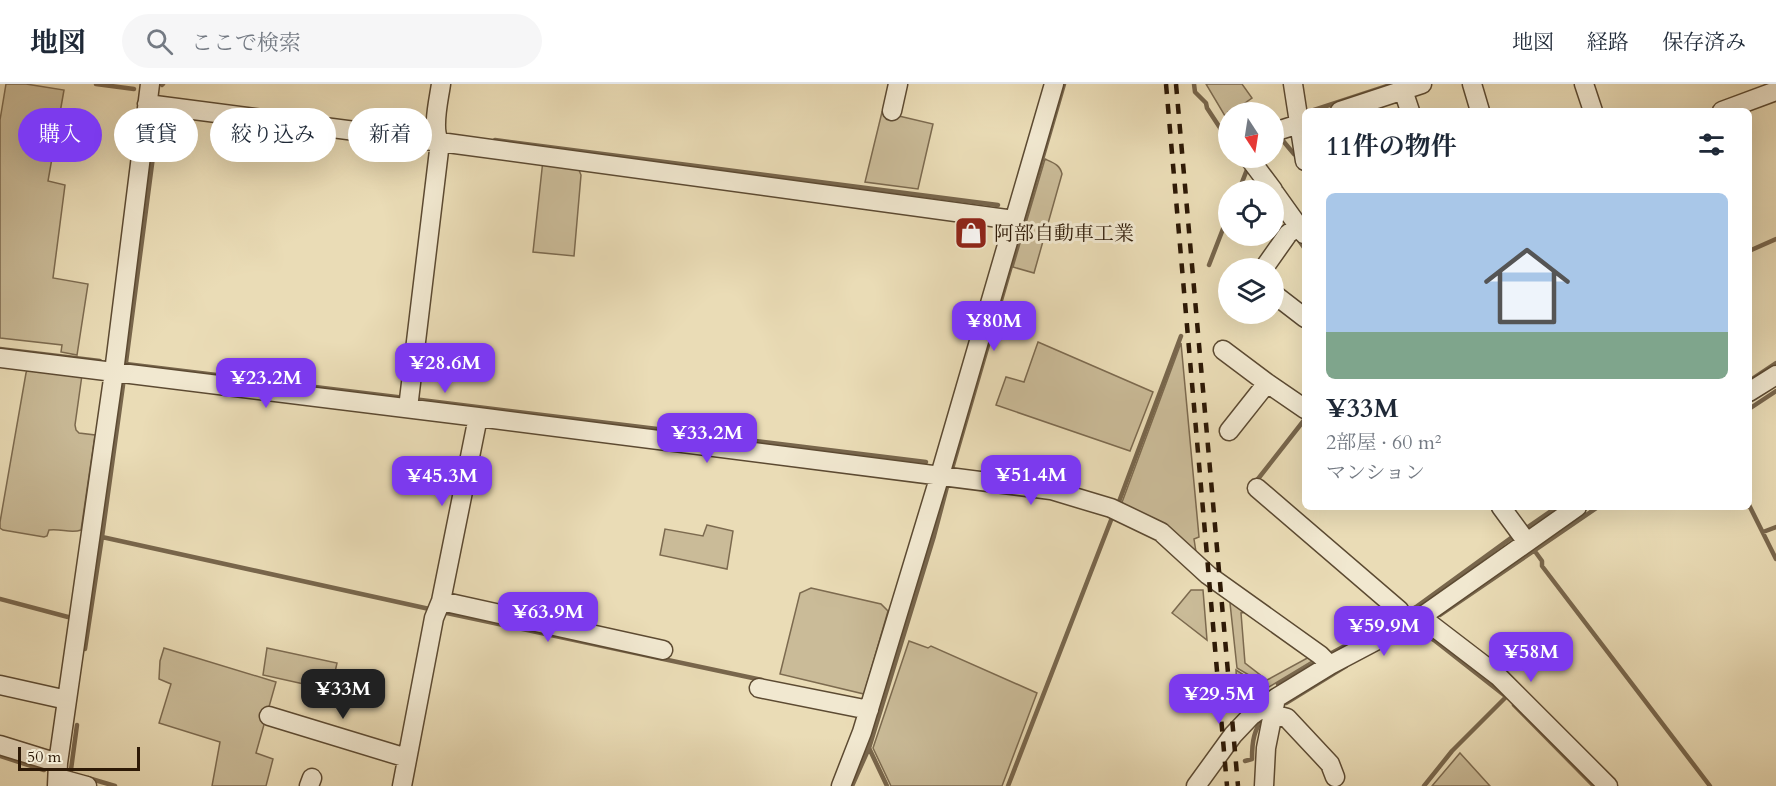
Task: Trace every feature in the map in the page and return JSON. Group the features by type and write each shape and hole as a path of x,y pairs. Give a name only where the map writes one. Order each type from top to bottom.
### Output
{"street":[{"path":"0,745 66,779 67,700 121,373 156,105 150,84"},
{"path":"408,401 441,84"},
{"path":"892,111 898,84"},
{"path":"841,786 862,732 947,476 1014,220 1054,84"},
{"path":"1293,84 1302,136"},
{"path":"1347,108 1394,89 1422,84"},
{"path":"1472,84 1479,108"},
{"path":"1584,84 1592,108"},
{"path":"1394,89 1408,108"},
{"path":"1730,108 1776,91"},
{"path":"156,105 437,136 1014,220"},
{"path":"1284,127 1300,119"},
{"path":"1273,258 1296,231 1284,210"},
{"path":"1284,302 1302,316"},
{"path":"1223,350 1302,407"},
{"path":"0,358 121,373 408,401 478,417 1052,490 1115,509 1161,532 1208,575 1325,660"},
{"path":"1752,390 1776,375"},
{"path":"1229,431 1267,383"},
{"path":"402,786 478,417"},
{"path":"1257,488 1408,618 1498,676 1608,786"},
{"path":"1503,510 1522,535"},
{"path":"1196,786 1233,735 1251,716 1274,706 1325,660 1408,618 1522,535 1571,510"},
{"path":"438,608 663,650"},
{"path":"0,685 67,700"},
{"path":"759,688 869,710"},
{"path":"1274,706 1330,764 1335,777"},
{"path":"1264,786 1266,748 1274,706"},
{"path":"269,716 407,758"}],"shaded area":[{"path":"6,84 26,84 64,90 61,108 18,108 18,162 51,162 48,181 65,185 53,278 88,284 77,355 61,352 62,345 0,338 0,120"},
{"path":"1206,84 1242,84 1252,98 1246,102 1218,102 1218,104"},
{"path":"882,112 933,124 918,189 865,182"},
{"path":"1045,159 1058,166 1062,174 1034,273 1013,267"},
{"path":"543,160 579,170 581,175 574,256 533,252"},
{"path":"1038,342 1153,392 1130,451 996,405 1006,377 1024,382"},
{"path":"1181,343 1199,537 1194,539 1196,552 1162,524 1143,513 1121,505"},
{"path":"28,368 82,375 76,430 79,433 95,435 81,530 49,530 47,536 44,537 0,528"},
{"path":"707,525 733,531 727,569 660,555 665,529 703,536"},
{"path":"811,588 881,604 888,611 864,694 780,674 800,593"},
{"path":"1191,590 1203,590 1207,640 1172,613"},
{"path":"1234,602 1247,612 1241,613 1245,663 1267,680 1311,656 1314,660 1269,687 1237,668 1230,603"},
{"path":"909,641 928,648 931,646 1037,693 1002,786 891,786 873,748"},
{"path":"164,648 276,682 256,753 273,759 266,786 212,786 220,742 159,723 171,684 159,679 160,661"},
{"path":"267,648 337,663 331,690 263,675"},
{"path":"1236,670 1267,690 1265,693 1238,706"},
{"path":"1460,753 1490,786 1432,786"}],"waterway":[{"path":"96,84 134,89"},
{"path":"951,472 1064,84"},
{"path":"1194,84 1195,92 1206,103 1218,125"},
{"path":"1320,108 1393,84"},
{"path":"495,140 998,205"},
{"path":"1284,142 1294,154"},
{"path":"125,370 152,162"},
{"path":"1243,180 1248,168"},
{"path":"1298,239 1302,245"},
{"path":"1752,250 1776,239"},
{"path":"1209,265 1218,242"},
{"path":"1117,507 1181,336"},
{"path":"0,349 100,361"},
{"path":"1752,379 1776,363"},
{"path":"126,364 405,398"},
{"path":"102,537 124,378"},
{"path":"1752,407 1776,391"},
{"path":"413,399 926,462"},
{"path":"1254,484 1302,423"},
{"path":"852,786 869,748 948,483"},
{"path":"1522,531 1553,510"},
{"path":"1440,615 1594,510"},
{"path":"1752,510 1776,559"},
{"path":"1008,786 1113,515"},
{"path":"1763,532 1776,527"},
{"path":"1405,614 1515,535"},
{"path":"85,649 102,537 434,610"},
{"path":"1534,550 1542,561 1542,566 1710,786"},
{"path":"0,599 68,617"},
{"path":"442,612 762,680"},
{"path":"1328,655 1397,618"},
{"path":"1394,641 1418,629"},
{"path":"1418,630 1504,695"},
{"path":"1280,687 1278,684 1318,661"},
{"path":"1286,703 1346,666"},
{"path":"1424,786 1452,751 1506,697"},
{"path":"1514,705 1594,786"},
{"path":"1245,761 1252,759 1254,736 1264,715"},
{"path":"70,777 77,725"},
{"path":"869,748 887,786"},
{"path":"0,756 44,770"},
{"path":"88,778 115,786"}],"railway":[{"path":"1166,84 1227,786"},
{"path":"1176,84 1238,786"}],"place":[{"name":"阿部自動車工業","path":"971,233"}]}
